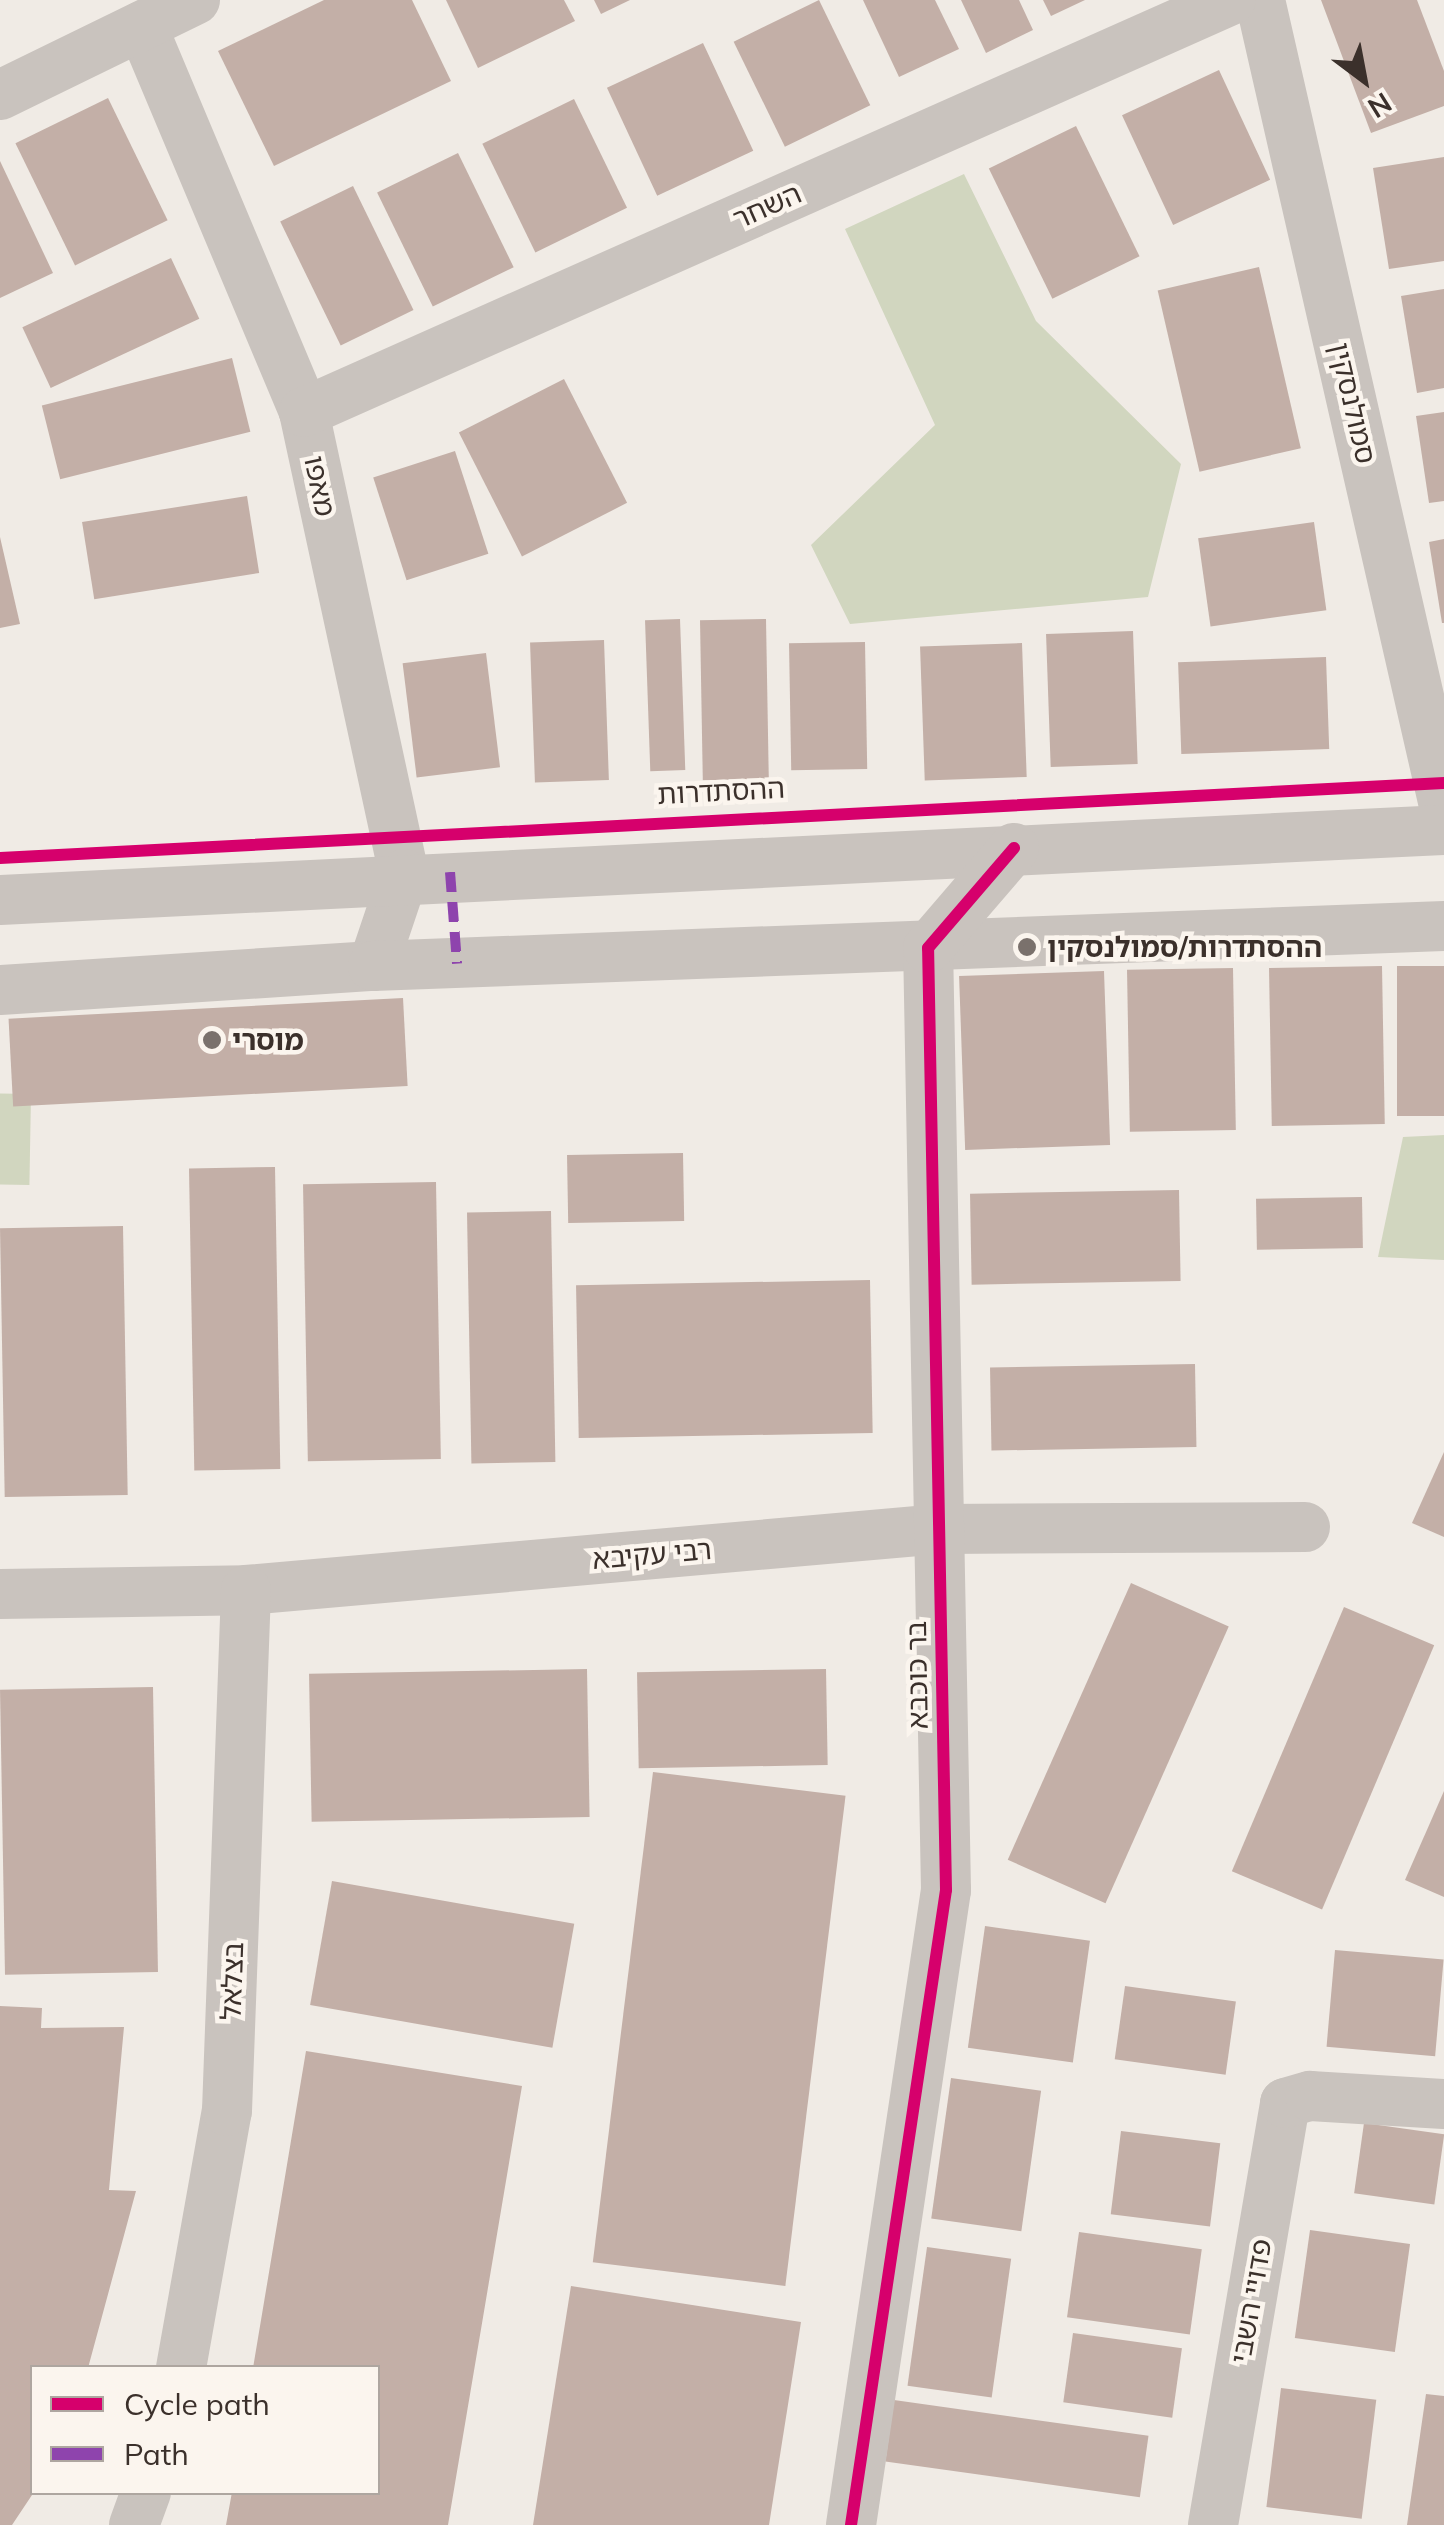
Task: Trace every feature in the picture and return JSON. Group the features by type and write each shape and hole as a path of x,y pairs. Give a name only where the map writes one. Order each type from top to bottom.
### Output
{"street":[{"path":"0,95 195,0"},
{"name":"השחר","path":"304,412 1230,0"},
{"name":"סמולנסקין","path":"1260,0 1444,806"},
{"name":"מאפו","path":"142,26 304,412 404,874"},
{"path":"0,900 404,874 1444,830"},
{"path":"928,948 1014,848"},
{"path":"373,966 404,874"},
{"path":"0,990 373,966 1444,926"},
{"name":"בר כוכבא","path":"851,2525 946,1890 928,948"},
{"name":"רבי עקיבא","path":"0,1594 246,1590 940,1529 1305,1527"},
{"name":"בצלאל","path":"182,2365 227,2110 246,1590"},
{"name":"פדויי השבי","path":"1213,2525 1284,2103 1310,2096 1444,2104"},
{"path":"134,2525 145,2495"}],"green space":[{"path":"964,174 1036,321 1181,464 1148,597 850,624 811,545 935,425 845,229"},
{"path":"0,1093 31,1094 29,1185 0,1184"},
{"path":"1444,1135 1444,1260 1378,1257 1403,1137"}],"building":[{"path":"324,0 412,0 451,81 274,166 218,51"},
{"path":"446,0 564,0 575,21 478,68"},
{"path":"594,0 630,0 601,14"},
{"path":"819,0 870,105 785,147 734,42"},
{"path":"863,0 935,0 959,49 899,77"},
{"path":"961,0 1019,0 1033,30 986,53"},
{"path":"1043,0 1085,0 1051,16"},
{"path":"1321,0 1417,0 1444,71 1444,106 1371,133"},
{"path":"703,43 753,151 657,196 607,88"},
{"path":"1219,70 1270,180 1173,225 1122,115"},
{"path":"108,98 168,220 75,265 15,143"},
{"path":"574,99 627,208 535,252 482,144"},
{"path":"1076,126 1140,256 1052,299 989,169"},
{"path":"458,153 514,267 433,307 377,192"},
{"path":"1444,157 1444,261 1389,269 1373,168"},
{"path":"0,161 53,273 0,298"},
{"path":"353,186 413,310 341,346 280,222"},
{"path":"171,258 199,319 51,388 22,327"},
{"path":"1259,267 1301,448 1200,472 1158,290"},
{"path":"1444,289 1444,388 1417,393 1401,296"},
{"path":"232,358 250,432 60,479 42,405"},
{"path":"564,379 627,503 522,556 459,433"},
{"path":"1444,412 1444,501 1429,503 1416,416"},
{"path":"455,451 488,554 407,580 373,478"},
{"path":"247,496 259,573 94,599 82,522"},
{"path":"1314,522 1326,610 1211,626 1198,538"},
{"path":"0,537 20,624 0,628"},
{"path":"1444,539 1444,623 1442,623 1429,542"},
{"path":"680,619 685,770 650,771 645,620"},
{"path":"766,619 769,779 703,780 700,620"},
{"path":"1133,631 1138,764 1051,767 1046,634"},
{"path":"604,640 609,780 535,782 530,643"},
{"path":"865,642 867,769 791,770 789,643"},
{"path":"1022,643 1027,777 925,780 920,647"},
{"path":"486,653 500,767 417,777 403,663"},
{"path":"1326,657 1329,749 1181,754 1178,662"},
{"path":"1382,966 1385,1124 1272,1126 1269,968"},
{"path":"1397,966 1444,966 1444,1116 1397,1116"},
{"path":"1233,968 1236,1130 1130,1132 1127,970"},
{"path":"1104,971 1110,1145 965,1150 959,976"},
{"path":"403,998 408,1086 13,1107 9,1019"},
{"path":"683,1153 684,1221 568,1223 567,1155"},
{"path":"275,1167 280,1469 194,1470 189,1169"},
{"path":"436,1182 441,1459 308,1461 303,1184"},
{"path":"1179,1190 1181,1281 972,1285 970,1194"},
{"path":"1362,1197 1363,1248 1257,1250 1256,1199"},
{"path":"551,1211 555,1462 471,1463 467,1212"},
{"path":"123,1226 128,1495 5,1497 0,1228"},
{"path":"870,1280 873,1433 579,1438 576,1285"},
{"path":"1195,1364 1196,1447 991,1451 990,1368"},
{"path":"1444,1452 1444,1537 1412,1523"},
{"path":"1131,1583 1229,1627 1106,1903 1008,1860"},
{"path":"1344,1607 1434,1645 1322,1909 1232,1871"},
{"path":"587,1669 590,1817 312,1822 309,1674"},
{"path":"826,1669 828,1765 639,1768 637,1672"},
{"path":"153,1687 158,1972 5,1975 0,1690"},
{"path":"653,1772 846,1796 785,2286 593,2262"},
{"path":"1444,1791 1444,1897 1405,1880"},
{"path":"332,1881 574,1924 552,2048 310,2005"},
{"path":"985,1926 1090,1941 1073,2063 968,2048"},
{"path":"1335,1950 1444,1959 1435,2056 1327,2047"},
{"path":"1125,1986 1236,2002 1226,2075 1115,2059"},
{"path":"0,2006 42,2008 41,2028 124,2027 109,2190 136,2191 89,2365 30,2365 32,2495 12,2525 0,2525"},
{"path":"306,2051 522,2086 448,2525 226,2525 231,2495 380,2495 380,2365 254,2365"},
{"path":"951,2078 1041,2091 1021,2231 931,2219"},
{"path":"1364,2123 1444,2134 1434,2205 1354,2193"},
{"path":"1121,2131 1220,2143 1210,2227 1111,2214"},
{"path":"1310,2230 1410,2244 1395,2352 1295,2338"},
{"path":"1079,2232 1202,2249 1190,2334 1067,2317"},
{"path":"927,2247 1011,2259 992,2397 908,2386"},
{"path":"571,2286 801,2322 769,2525 533,2525"},
{"path":"1073,2333 1182,2348 1172,2418 1063,2402"},
{"path":"1281,2388 1376,2400 1362,2519 1266,2507"},
{"path":"1426,2394 1444,2396 1444,2525 1407,2525"},
{"path":"894,2400 1148,2436 1140,2497 885,2461"}],"marked path":[{"path":"450,872 457,964"}],"cycle path":[{"name":"ההסתדרות","path":"0,858 1444,783"},
{"path":"851,2525 946,1890 928,948 1014,848"}],"place":[{"name":"ההסתדרות/סמולנסקין","path":"1027,947"},
{"name":"מוסרי","path":"212,1040"}]}
